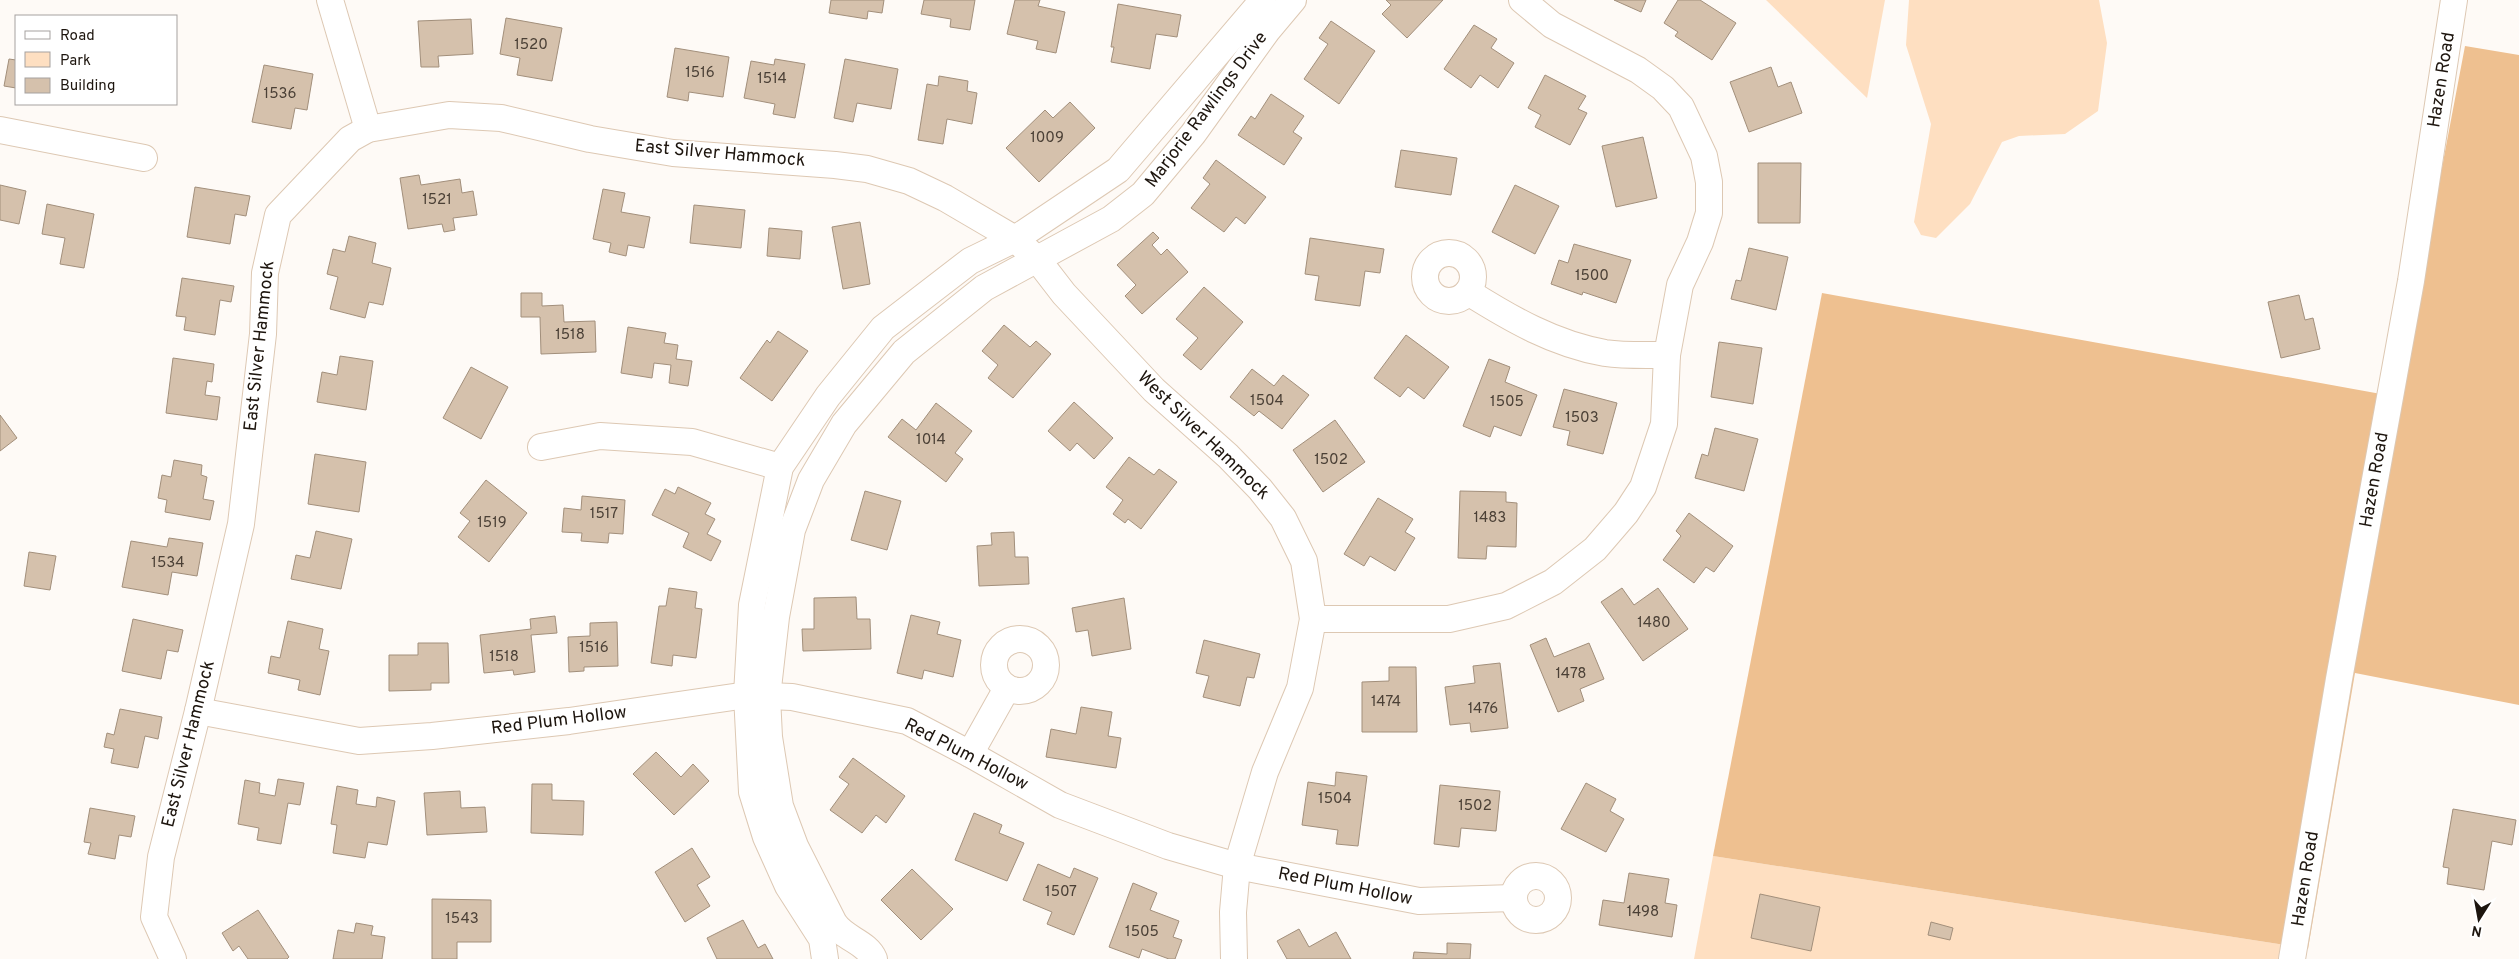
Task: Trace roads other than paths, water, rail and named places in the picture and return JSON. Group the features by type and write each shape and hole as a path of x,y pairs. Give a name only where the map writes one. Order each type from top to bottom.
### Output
{"street":[{"path":"330,0 368,129"},
{"name":"Marjorie Rawlings Drive","path":"825,959 822,939 788,886 766,837 752,792 757,696 752,605 780,467 828,396 883,328 970,261 1015,239 1118,170 1263,0"},
{"path":"1313,619 1449,619 1506,606 1553,582 1595,549 1626,513 1643,487 1664,424 1667,355 1680,285 1700,242 1709,213 1707,173 1704,156 1696,134 1681,107 1664,88 1638,70 1552,26 1522,0"},
{"name":"Hazen Road","path":"2292,959 2340,669 2411,281 2454,0"},
{"name":"Marjorie Rawlings Drive","path":"874,959 868,950 839,932 795,846 780,806 757,696 776,616 792,530 811,480 844,424 904,352 984,288 1111,219 1143,194 1193,134 1289,1"},
{"name":"East Silver Hammock","path":"172,959 154,917 162,857 241,524 263,334 265,272 278,216 350,139 368,129 449,115 501,118 590,139 673,153 867,169 909,181 944,198 1015,239"},
{"path":"0,130 144,158"},
{"name":"West Silver Hammock","path":"1015,239 1037,259 1064,294 1154,390 1228,456 1260,489 1283,518 1304,562 1313,619 1300,688 1265,772 1237,866 1233,912 1234,959"},
{"path":"1468,292 1521,325 1564,343 1606,353 1667,355"},
{"path":"541,447 600,436 692,442 780,467"},
{"path":"970,754 1008,688"},
{"name":"Red Plum Hollow","path":"198,711 359,741 432,736 569,721 757,696 792,697 907,721 1060,805 1159,843 1237,866 1419,901 1513,898"}]}
